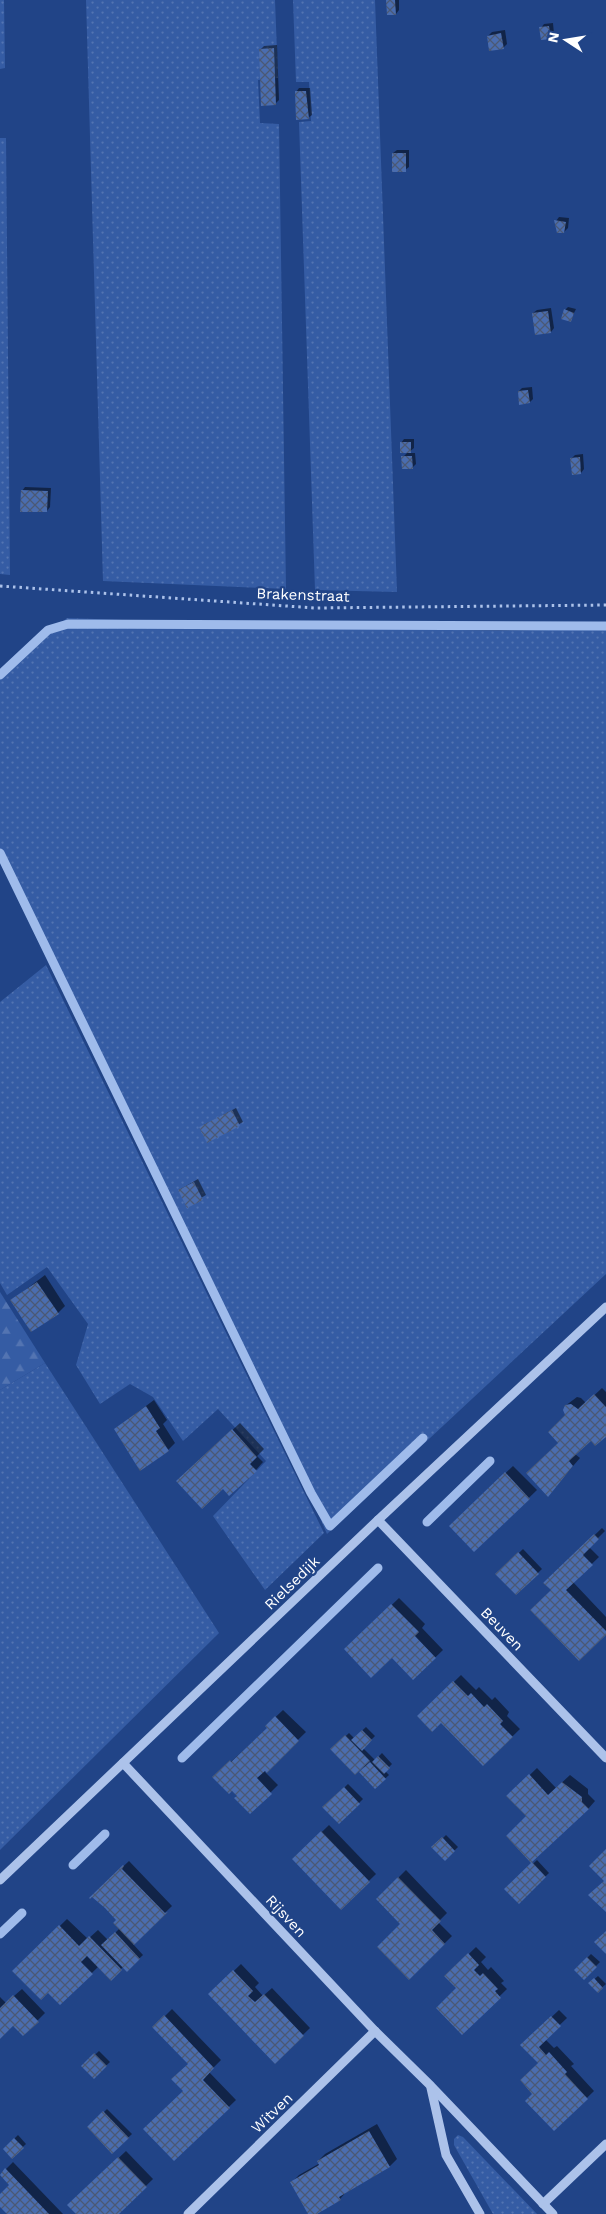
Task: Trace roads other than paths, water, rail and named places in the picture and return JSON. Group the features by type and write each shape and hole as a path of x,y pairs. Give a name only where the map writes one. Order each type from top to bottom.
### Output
{"street":[{"name":"Rielsedijk","path":"0,1880 378,1520 606,1307"},
{"name":"Beuven","path":"378,1520 606,1758"},
{"name":"Rijsven","path":"123,1763 375,2031 431,2086 553,2214"},
{"name":"Witven","path":"188,2214 375,2031"},
{"path":"431,2086 446,2155 480,2214"},
{"path":"544,2204 606,2144"}],"waterway":[{"path":"0,675 48,630 68,624 606,626"},
{"path":"0,853 311,1493 330,1526 423,1438"},
{"path":"427,1522 490,1461"},
{"path":"182,1758 378,1568"},
{"path":"73,1865 105,1834"},
{"path":"0,1934 22,1913"}]}
